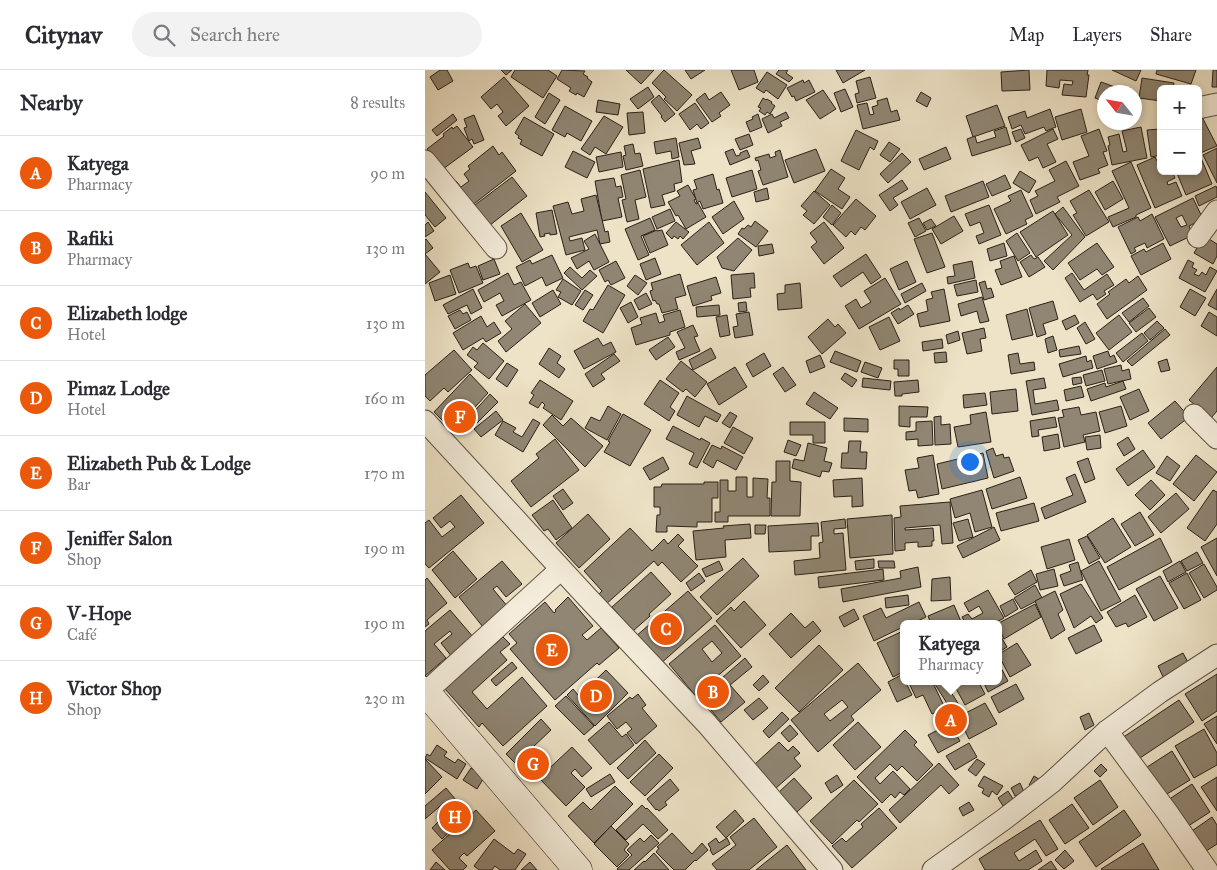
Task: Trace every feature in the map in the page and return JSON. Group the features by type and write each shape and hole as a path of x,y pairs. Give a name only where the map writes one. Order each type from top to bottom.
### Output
{"street":[{"path":"1202,107 1217,104"},
{"path":"425,161 496,248"},
{"path":"1198,237 1217,211"},
{"path":"1194,415 1217,438"},
{"path":"425,421 707,724 832,870"},
{"path":"561,569 426,692 578,870"},
{"path":"933,870 1051,783 1107,731 1160,692 1217,655"},
{"path":"1107,731 1207,870"}],"building":[{"path":"440,70 447,70 453,81 438,90 430,77"},
{"path":"501,70 512,70 506,75"},
{"path":"515,70 548,70 557,76 543,98 511,77"},
{"path":"562,70 585,71 583,74 592,82 584,97 569,91 571,88 557,79"},
{"path":"626,70 654,70 641,84"},
{"path":"664,70 692,95 677,111 664,99 666,97 652,83"},
{"path":"685,70 705,70 691,79"},
{"path":"731,70 754,70 758,82 739,90"},
{"path":"779,70 788,70 786,73 793,78 789,82 776,74"},
{"path":"836,70 865,70 843,83"},
{"path":"1029,70 1030,90 1002,91 1001,72"},
{"path":"1047,70 1088,70 1086,97 1062,95 1064,84 1072,85 1073,81 1060,80 1059,88 1046,86"},
{"path":"1112,70 1141,70 1136,81"},
{"path":"1157,70 1196,70 1191,84 1156,74"},
{"path":"1213,70 1217,70 1217,87 1212,87"},
{"path":"767,72 787,85 778,99 766,90 764,93 756,88"},
{"path":"504,77 529,106 506,126 498,116 503,112 497,104 491,109 481,97"},
{"path":"870,77 876,98 857,103 855,94 859,93 856,81"},
{"path":"1142,78 1174,83 1174,85 1157,85 1157,100 1142,98"},
{"path":"803,80 804,83 809,80 815,92 796,101 787,88"},
{"path":"648,87 654,97 638,109 630,99"},
{"path":"845,89 853,107 841,112 834,93"},
{"path":"823,90 836,109 820,119 806,100"},
{"path":"721,92 730,105 719,113 721,116 712,122 696,100 705,93 709,100"},
{"path":"921,92 931,98 927,107 916,101"},
{"path":"549,93 560,100 545,124 535,117"},
{"path":"659,95 675,114 665,122 651,102"},
{"path":"763,98 772,102 775,106 770,114 767,112 765,115 759,111 761,108 758,107"},
{"path":"887,98 891,112 897,110 900,120 863,129 857,105 867,103 870,115 874,114 872,107 878,105 877,101"},
{"path":"598,100 620,104 618,115 596,112"},
{"path":"695,103 709,123 701,129 697,124 690,130 679,114"},
{"path":"997,105 1005,126 973,137 966,116"},
{"path":"565,106 592,121 581,141 567,133 565,137 552,130"},
{"path":"1050,109 1056,127 1046,131 1044,127 1025,134 1021,125 1012,129 1008,117 1025,111 1027,118"},
{"path":"1081,109 1087,132 1062,140 1055,117"},
{"path":"643,112 645,133 629,135 627,113"},
{"path":"786,112 789,118 780,122 782,126 768,133 762,119 772,114 774,118"},
{"path":"453,114 457,120 437,136 432,130"},
{"path":"758,114 762,127 750,132 746,122"},
{"path":"474,115 484,140 474,144 472,139 469,141 464,128 467,127 464,119"},
{"path":"604,116 623,127 606,154 595,147 590,155 581,149"},
{"path":"524,117 554,134 542,156 520,144 522,140 515,133"},
{"path":"1202,117 1217,146 1202,152"},
{"path":"457,126 473,147 443,169 427,149 452,127 453,129"},
{"path":"1006,127 1011,144 972,156 967,139 975,136 977,143 996,137 994,131"},
{"path":"1021,129 1025,138 1016,142 1012,132"},
{"path":"1053,129 1058,139 1047,144 1056,162 1043,168 1038,157 1029,161 1021,145"},
{"path":"1157,129 1157,156 1151,157 1147,130"},
{"path":"856,130 878,141 874,150 870,147 859,170 841,161"},
{"path":"1099,130 1107,151 1103,152 1108,165 1098,169 1100,173 1080,180 1073,162 1089,156 1081,136"},
{"path":"1142,130 1147,158 1112,165 1108,137 1119,134 1123,152 1127,151 1122,131"},
{"path":"749,134 753,145 740,150 735,139"},
{"path":"676,138 679,157 672,159 671,151 656,154 654,142"},
{"path":"698,138 701,148 691,151 695,164 684,165 679,143"},
{"path":"889,142 900,149 890,162 880,155"},
{"path":"633,144 635,154 640,153 643,166 626,170 623,156 626,155 624,146"},
{"path":"493,146 499,155 502,152 516,171 470,207 452,184 456,181 461,187 469,181 464,174 470,169 468,166"},
{"path":"946,147 951,159 924,170 919,159"},
{"path":"1217,148 1217,183 1203,155"},
{"path":"733,149 736,156 747,150 750,157 730,165 725,152"},
{"path":"816,149 825,171 794,183 785,160"},
{"path":"780,150 788,177 763,185 758,171 761,170 758,160 756,161 755,158 769,154 770,158 776,156 775,152"},
{"path":"573,151 595,162 587,178 565,167"},
{"path":"621,152 623,167 599,172 596,157"},
{"path":"902,153 911,162 888,183 880,174"},
{"path":"1155,157 1157,161 1157,175 1174,175 1175,178 1167,182 1168,185 1176,182 1182,196 1155,208 1137,165"},
{"path":"679,160 682,182 674,184 675,191 662,195 665,205 651,208 643,169"},
{"path":"1202,160 1212,184 1186,195 1178,175 1202,175"},
{"path":"1066,161 1079,186 1057,197 1060,202 1036,214 1030,200 1038,196 1035,191 1055,181 1049,170"},
{"path":"1131,162 1151,208 1113,227 1108,217 1129,208 1112,171"},
{"path":"831,169 845,178 838,189 850,197 842,209 815,191"},
{"path":"640,170 646,197 635,200 639,219 627,222 622,200 626,199 621,175"},
{"path":"752,170 757,189 732,197 726,178"},
{"path":"1020,171 1036,181 1029,193 1013,183"},
{"path":"713,174 723,203 703,209 700,201 697,203 693,190 697,189 694,180"},
{"path":"1005,175 1011,188 992,196 986,184"},
{"path":"512,177 527,196 485,229 475,205"},
{"path":"614,178 616,187 621,186 623,197 618,198 622,217 602,221 595,181"},
{"path":"902,180 908,189 893,198 898,205 890,211 879,195"},
{"path":"983,181 989,197 951,212 945,196"},
{"path":"1113,181 1123,199 1105,210 1095,192"},
{"path":"688,185 696,199 694,200 696,204 698,203 706,217 686,229 668,202 680,196 677,191"},
{"path":"1216,186 1217,197 1199,206 1195,196"},
{"path":"767,188 769,199 756,202 754,192"},
{"path":"927,188 936,205 910,219 901,202"},
{"path":"1021,190 1033,216 1025,220 1027,224 1006,234 994,209 1011,201 1008,196"},
{"path":"1089,190 1109,222 1086,236 1073,215 1077,213 1070,201"},
{"path":"814,191 830,205 814,224 803,215 807,211 801,206"},
{"path":"425,192 446,218 435,227 425,215"},
{"path":"596,195 605,232 608,231 610,242 600,244 597,230 569,237 570,241 582,238 585,250 566,255 553,206 568,202 572,214 584,211 581,199"},
{"path":"1193,198 1203,219 1189,226 1193,235 1170,246 1155,217","holes":["1182,215 1187,225 1181,227 1176,218"]},
{"path":"856,199 876,216 865,230 861,227 855,235 851,231 846,237 833,225"},
{"path":"734,201 744,219 723,234 712,217"},
{"path":"832,205 841,213 832,225 823,217"},
{"path":"989,205 1001,235 979,244 976,236 984,233 980,222 970,226 965,214"},
{"path":"1063,207 1085,237 1053,270 1044,261 1072,235 1055,214"},
{"path":"670,209 675,221 657,229 652,217"},
{"path":"552,210 557,234 544,234 545,236 540,237 536,213"},
{"path":"1053,211 1068,235 1036,257 1020,232"},
{"path":"521,213 543,250 522,262 501,226"},
{"path":"1152,214 1164,239 1147,248 1145,243 1134,248 1136,251 1131,254 1118,227 1138,217 1140,221"},
{"path":"954,216 963,231 941,244 932,229"},
{"path":"650,218 655,230 641,236 649,255 638,260 625,229"},
{"path":"919,218 926,231 915,237 908,223"},
{"path":"931,219 936,226 927,230 923,223"},
{"path":"755,221 768,231 756,247 738,234 742,228 744,229 748,225 751,227"},
{"path":"428,222 434,231 425,237 425,225"},
{"path":"676,222 689,232 683,239 680,236 678,239 674,236 672,239 666,233"},
{"path":"709,222 724,243 697,265 681,245"},
{"path":"824,222 844,248 824,264 811,247 817,242 810,233"},
{"path":"657,230 662,230 668,245 650,253 643,236"},
{"path":"932,233 945,267 927,273 914,239"},
{"path":"1017,233 1030,253 1018,261 1006,241"},
{"path":"595,234 609,262 594,270 589,261 577,269 571,258 589,249 584,241"},
{"path":"1204,236 1217,244 1217,256 1213,264 1194,253"},
{"path":"738,238 752,250 734,271 722,268 717,257"},
{"path":"426,239 433,248 425,254 425,240"},
{"path":"1004,243 1007,256 990,261 987,249"},
{"path":"1097,243 1114,267 1102,275 1097,269 1080,280 1068,263"},
{"path":"1163,243 1171,259 1141,275 1131,256 1144,249 1146,252"},
{"path":"772,244 774,253 759,256 758,246"},
{"path":"425,254 440,272 425,284"},
{"path":"866,254 881,277 871,284 863,272 841,287 833,276"},
{"path":"552,255 563,278 546,286 542,277 525,286 516,267 530,260 532,264"},
{"path":"1031,255 1034,259 1038,257 1045,267 1029,277 1020,262"},
{"path":"1014,256 1022,277 1001,285 995,270 1002,268 1000,261"},
{"path":"655,258 661,274 646,280 640,264"},
{"path":"494,259 500,274 483,280 478,266"},
{"path":"1188,260 1194,263 1192,267 1197,270 1194,274 1199,276 1202,272 1206,275 1210,267 1217,271 1205,292 1179,278"},
{"path":"616,261 625,278 611,285 608,280 605,282 599,270"},
{"path":"907,261 916,282 899,290 890,269"},
{"path":"972,261 975,278 948,284 947,277 955,276 953,265"},
{"path":"468,263 470,268 476,266 483,283 459,293 450,270"},
{"path":"570,267 582,278 590,270 597,276 582,290 564,273"},
{"path":"508,273 514,285 521,282 531,300 502,316 496,305 504,301 500,293 484,302 478,290"},
{"path":"754,273 755,288 750,288 751,297 733,299 731,275"},
{"path":"1072,273 1084,290 1107,274 1114,285 1104,291 1106,294 1097,300 1093,294 1080,302 1065,278"},
{"path":"680,274 686,295 675,298 678,309 662,313 659,304 655,300 653,301 650,291 653,290 651,283"},
{"path":"450,275 456,294 435,301 429,283"},
{"path":"635,275 647,283 638,295 627,286"},
{"path":"1138,276 1147,290 1107,319 1097,304 1110,294 1108,292 1126,279 1129,283"},
{"path":"716,277 721,293 711,296 712,300 693,306 687,286"},
{"path":"885,278 901,304 859,329 845,306 856,299 861,308 871,302 864,291"},
{"path":"563,279 581,291 572,305 558,297 561,292 556,290"},
{"path":"976,280 978,292 957,296 954,285"},
{"path":"985,281 987,289 991,288 994,297 984,300 979,283"},
{"path":"800,283 802,308 778,310 777,294 785,293 785,285"},
{"path":"922,283 926,291 905,303 901,294"},
{"path":"608,285 625,295 603,333 583,321 590,309 593,310"},
{"path":"473,289 482,308 471,314 467,305 448,314 443,305"},
{"path":"944,289 950,321 920,327 917,314 928,311 926,300 933,298 931,292"},
{"path":"1190,289 1206,298 1195,316 1180,307"},
{"path":"1217,289 1217,310 1208,305"},
{"path":"553,290 561,304 540,317 532,303"},
{"path":"585,290 593,295 583,310 575,305"},
{"path":"646,293 652,304 639,310 634,300"},
{"path":"982,297 989,321 980,323 977,311 961,316 958,304"},
{"path":"1143,298 1149,306 1129,322 1122,313"},
{"path":"1053,301 1058,319 1043,324 1046,334 1037,337 1029,308"},
{"path":"631,302 638,317 628,323 620,308"},
{"path":"746,302 747,311 739,312 738,303"},
{"path":"525,304 541,323 506,352 498,341 512,329 505,321"},
{"path":"719,305 720,315 697,317 696,307"},
{"path":"908,305 914,314 898,324 891,313"},
{"path":"1149,308 1156,317 1136,332 1129,323"},
{"path":"1027,309 1033,335 1012,340 1006,315"},
{"path":"460,310 463,314 467,312 471,320 455,329 448,316"},
{"path":"680,310 685,327 670,332 670,335 636,345 631,328 642,324 640,318 656,313 659,323 665,321 663,315"},
{"path":"749,312 753,335 735,338 733,327 738,326 736,314"},
{"path":"1209,312 1217,317 1217,336 1201,326"},
{"path":"727,315 730,335 720,337 716,317"},
{"path":"1075,315 1079,323 1066,330 1062,321"},
{"path":"1119,315 1132,332 1109,350 1096,333"},
{"path":"481,316 487,327 494,322 501,333 486,342 483,338 463,350 453,333"},
{"path":"889,317 900,341 880,350 869,327"},
{"path":"828,319 835,327 838,324 846,333 822,354 808,337"},
{"path":"1157,321 1164,328 1150,340 1144,333"},
{"path":"1085,322 1095,339 1086,344 1077,328"},
{"path":"693,325 698,336 694,337 700,351 679,360 676,352 685,348 677,332"},
{"path":"984,328 986,338 980,339 982,351 967,354 962,333"},
{"path":"1165,329 1170,335 1132,366 1127,361"},
{"path":"958,331 960,340 948,344 946,335"},
{"path":"1142,333 1148,341 1123,362 1116,353"},
{"path":"1053,336 1057,350 1048,353 1045,339"},
{"path":"668,337 675,347 656,360 649,350"},
{"path":"598,338 603,346 611,342 616,352 584,369 574,351"},
{"path":"942,339 943,348 923,351 922,342"},
{"path":"483,343 504,361 489,379 474,367 478,363 467,355 473,347 477,350"},
{"path":"1079,346 1081,354 1060,357 1059,350"},
{"path":"549,348 561,356 557,363 565,369 559,378 539,364"},
{"path":"711,348 716,358 693,370 689,360"},
{"path":"454,350 472,370 448,392 444,388 430,401 425,396 425,375"},
{"path":"835,351 861,361 857,372 830,362"},
{"path":"1108,351 1110,357 1114,355 1117,362 1097,369 1093,356"},
{"path":"946,352 947,362 935,363 934,353"},
{"path":"764,353 771,366 753,377 746,364"},
{"path":"1018,353 1020,364 1034,362 1035,370 1011,374 1008,355"},
{"path":"614,354 620,361 601,374 605,379 593,387 585,374"},
{"path":"820,355 825,367 810,373 806,361"},
{"path":"1086,356 1087,362 1091,360 1093,368 1063,377 1059,364"},
{"path":"1167,359 1170,370 1161,372 1158,362"},
{"path":"894,360 909,360 909,376 898,376 898,369 894,369"},
{"path":"681,361 707,382 695,397 686,389 683,392 666,379"},
{"path":"865,362 882,368 878,378 861,372"},
{"path":"507,363 518,370 507,387 496,379"},
{"path":"1121,365 1122,371 1129,369 1131,379 1108,384 1104,369"},
{"path":"735,367 747,387 719,405 707,384"},
{"path":"783,367 796,385 785,392 773,374"},
{"path":"1217,367 1217,411 1211,418 1189,400"},
{"path":"1102,370 1105,381 1086,386 1083,375"},
{"path":"845,373 857,380 852,387 841,379"},
{"path":"470,374 488,393 453,431 434,412"},
{"path":"1081,377 1082,383 1073,385 1072,378"},
{"path":"863,378 891,381 890,390 862,387"},
{"path":"1044,378 1046,388 1033,390 1035,404 1057,400 1059,410 1032,415 1026,381"},
{"path":"540,380 573,401 561,420 543,408 545,405 542,402 538,408 529,403 534,395 531,393"},
{"path":"660,380 679,393 670,407 675,411 669,421 644,404"},
{"path":"918,380 919,392 895,396 894,382"},
{"path":"1123,381 1126,389 1091,401 1087,389 1105,383 1106,387"},
{"path":"1081,386 1084,397 1066,401 1064,390"},
{"path":"1016,389 1018,411 992,414 990,392"},
{"path":"1139,389 1149,411 1130,420 1120,397"},
{"path":"814,392 838,408 830,419 806,404"},
{"path":"985,393 987,405 964,408 963,395"},
{"path":"490,394 498,402 477,423 470,416"},
{"path":"687,396 721,415 717,422 705,416 699,427 677,415"},
{"path":"1175,401 1189,417 1161,439 1148,423"},
{"path":"608,406 621,414 607,440 585,428 591,417 600,421"},
{"path":"899,406 928,407 927,417 910,417 910,427 899,426"},
{"path":"1121,406 1127,426 1105,433 1099,412"},
{"path":"1079,407 1081,415 1096,412 1100,431 1083,435 1085,442 1064,447 1058,418 1064,417 1062,410"},
{"path":"496,411 503,420 481,437 474,429"},
{"path":"730,412 737,416 730,428 722,423"},
{"path":"986,412 991,442 958,447 954,427 971,424 970,415"},
{"path":"623,414 651,430 630,466 604,452"},
{"path":"552,415 563,426 571,418 603,446 585,467 543,425"},
{"path":"941,416 941,425 950,424 951,444 935,445 934,417"},
{"path":"1055,417 1057,427 1038,430 1039,436 1032,437 1030,421"},
{"path":"844,418 868,419 868,432 844,431"},
{"path":"533,419 540,423 523,452 495,435 503,421 516,428 513,432 522,437"},
{"path":"932,421 933,445 918,446 918,439 906,440 906,432 916,431 916,422"},
{"path":"790,422 825,422 825,443 813,443 813,435 790,435"},
{"path":"673,426 710,443 697,468 689,464 694,453 666,439"},
{"path":"733,427 753,438 744,454 724,443"},
{"path":"1058,434 1060,448 1044,451 1042,437"},
{"path":"1100,435 1101,448 1087,450 1085,437"},
{"path":"1128,437 1135,449 1124,456 1117,444"},
{"path":"555,439 579,470 531,507 511,481 539,458 536,454"},
{"path":"788,440 801,445 796,456 784,452"},
{"path":"849,441 861,441 860,452 867,452 866,469 841,468 842,453 848,453"},
{"path":"808,443 827,448 824,461 832,463 829,472 822,471 820,477 792,468 794,459 804,461"},
{"path":"712,445 721,449 722,446 743,457 736,470 717,460 713,468 703,462"},
{"path":"993,448 996,456 1003,454 1004,458 1009,457 1014,471 994,478 986,451"},
{"path":"1143,450 1155,467 1128,486 1116,469"},
{"path":"983,453 988,478 942,489 937,464"},
{"path":"933,455 939,494 918,498 916,490 909,491 905,470 919,468 917,458"},
{"path":"1196,455 1217,472 1194,501 1173,484"},
{"path":"1167,456 1180,466 1170,481 1156,473"},
{"path":"663,457 669,469 650,480 643,468"},
{"path":"1088,458 1095,479 1085,483 1077,462"},
{"path":"776,461 790,461 790,481 801,482 800,516 771,516 772,482 776,482"},
{"path":"1075,474 1086,502 1045,519 1041,508 1073,495 1066,478"},
{"path":"736,477 747,477 747,497 753,497 753,478 768,479 767,498 770,498 770,516 728,516 728,522 715,522 715,512 720,512 720,480 728,480 728,491 736,491"},
{"path":"1020,477 1027,498 992,509 986,489"},
{"path":"862,478 863,506 852,507 852,496 834,497 833,480"},
{"path":"1151,480 1165,495 1150,510 1135,495"},
{"path":"704,482 718,482 718,498 712,498 712,522 697,522 697,527 667,526 667,532 656,532 657,515 660,515 660,507 654,507 654,487 661,487 662,484 704,484"},
{"path":"563,489 573,503 563,510 553,496"},
{"path":"982,490 992,527 975,532 970,513 955,518 950,499"},
{"path":"1213,490 1217,492 1217,524 1205,541 1187,528"},
{"path":"1176,493 1189,509 1161,533 1148,517"},
{"path":"461,495 484,523 429,568 425,564 425,523 429,520 442,537 455,527 450,521 441,528 433,518"},
{"path":"553,500 572,528 556,540 548,529 544,531 532,515"},
{"path":"950,502 953,543 942,544 940,525 905,528 905,530 933,528 934,541 932,541 932,546 918,547 918,542 905,543 905,550 895,551 894,518 901,517 900,506"},
{"path":"1034,503 1039,521 1001,531 996,513"},
{"path":"1140,512 1154,535 1135,546 1121,524"},
{"path":"588,514 610,539 579,568 556,543"},
{"path":"892,515 893,554 850,558 847,519"},
{"path":"1113,518 1131,547 1105,563 1087,535"},
{"path":"845,519 846,528 834,529 834,534 843,533 846,570 795,575 794,561 820,558 819,543 823,542 821,522"},
{"path":"968,519 973,537 959,541 953,523"},
{"path":"818,523 819,536 811,536 811,550 769,552 768,526"},
{"path":"750,524 751,538 725,540 726,557 696,560 693,531"},
{"path":"755,525 766,525 765,534 755,534"},
{"path":"994,527 1000,540 963,558 957,546"},
{"path":"630,528 652,551 664,539 668,544 678,534 684,540 678,546 698,566 681,582 662,562 658,566 654,561 604,606 596,597 602,591 584,571"},
{"path":"1087,536 1100,558 1089,564 1078,540"},
{"path":"1160,538 1172,562 1119,590 1107,567"},
{"path":"1217,538 1217,576 1201,547"},
{"path":"1069,539 1075,560 1047,569 1041,547"},
{"path":"453,551 477,579 455,598 432,570"},
{"path":"1197,552 1203,563 1187,571 1181,561"},
{"path":"743,558 759,576 717,615 700,597"},
{"path":"874,559 874,568 856,570 855,561"},
{"path":"502,561 522,584 506,597 497,586 493,589 508,607 483,627 459,597"},
{"path":"719,561 723,570 706,577 702,569"},
{"path":"878,561 894,561 895,568 879,568"},
{"path":"1099,561 1121,601 1101,611 1081,571"},
{"path":"1180,561 1186,572 1168,582 1163,571"},
{"path":"1078,562 1083,580 1064,586 1060,575 1071,571 1069,565"},
{"path":"1204,564 1217,590 1204,598 1189,573"},
{"path":"918,567 921,587 843,602 841,589 901,578 900,571"},
{"path":"883,569 884,580 819,588 818,577"},
{"path":"1054,569 1058,586 1040,590 1036,574"},
{"path":"1031,570 1037,582 1015,595 1008,584"},
{"path":"651,572 671,594 633,631 612,607"},
{"path":"699,573 705,581 691,591 686,583"},
{"path":"1187,573 1201,600 1184,609 1169,583"},
{"path":"1160,576 1178,608 1154,621 1136,589"},
{"path":"950,577 951,600 931,601 932,579"},
{"path":"427,578 447,603 427,620 429,624 425,627 425,580"},
{"path":"1081,584 1103,618 1096,623 1091,616 1074,628 1060,594"},
{"path":"1035,585 1042,598 1021,609 1014,598"},
{"path":"988,590 1004,618 1000,620 964,620 962,617 968,614 972,619 983,613 979,606 969,612 964,603"},
{"path":"688,591 712,618 659,665 635,637"},
{"path":"1055,591 1063,610 1058,614 1065,630 1051,639 1035,601"},
{"path":"908,595 909,605 886,608 885,598"},
{"path":"1135,595 1147,617 1128,627 1126,623 1116,627 1107,612"},
{"path":"568,597 593,626 582,635 587,640 601,628 619,648 599,665 597,663 555,700 510,649 517,643 509,634 545,602 554,613"},
{"path":"1013,599 1018,609 1005,617 1000,606"},
{"path":"744,601 766,625 741,648 716,621 731,607 734,611"},
{"path":"919,602 926,617 920,620 900,620 900,628 874,641 863,616 881,608 886,618"},
{"path":"1035,604 1041,617 1004,639 1002,635 1002,621"},
{"path":"954,605 960,620 930,620 928,616"},
{"path":"854,609 859,619 844,627 839,617"},
{"path":"450,610 474,638 452,657 441,643 452,634 450,631 434,644 446,658 425,676 425,631"},
{"path":"791,613 805,628 813,621 821,631 791,658 769,634"},
{"path":"715,625 741,656 695,695 669,664","holes":["712,641 722,653 712,662 702,649"]},
{"path":"1094,625 1102,641 1076,654 1068,638"},
{"path":"900,632 900,674 893,677 877,643"},
{"path":"503,637 510,644 500,652 507,660 472,692 487,709 522,677 547,706 503,746 482,723 479,727 445,689"},
{"path":"1002,638 1007,647 1002,650"},
{"path":"1017,643 1031,665 1010,677 1002,662 1002,652"},
{"path":"819,645 843,670 799,712 775,688"},
{"path":"1183,653 1190,666 1164,679 1158,666"},
{"path":"745,658 752,667 730,685 745,702 721,722 700,697"},
{"path":"512,662 517,668 496,686 491,680"},
{"path":"858,663 881,690 851,716 854,720 818,752 791,720","holes":["842,700 848,707 830,721 824,714"]},
{"path":"606,670 628,693 595,726 567,695 573,689 579,696"},
{"path":"1002,670 1008,681 1002,684"},
{"path":"1217,674 1217,711 1202,721 1185,694"},
{"path":"763,675 769,682 759,691 753,685"},
{"path":"900,676 900,685 907,685 912,695 897,702 888,682"},
{"path":"1016,684 1024,699 999,713 991,697"},
{"path":"910,685 934,685 945,708 932,714 923,695 916,698"},
{"path":"936,685 947,685 961,708 953,713"},
{"path":"954,685 980,685 985,694 965,705"},
{"path":"985,685 1001,685 988,692"},
{"path":"638,694 646,705 642,708 657,726 636,744 627,733 632,729 626,722 617,729 607,716 630,697 632,699"},
{"path":"566,696 594,726 584,735 555,706"},
{"path":"759,698 768,708 753,720 744,710"},
{"path":"1179,700 1194,722 1137,760 1122,738"},
{"path":"985,703 997,724 969,739 958,717"},
{"path":"782,712 789,719 769,738 763,731"},
{"path":"1089,713 1094,725 1085,730 1080,717"},
{"path":"1217,716 1217,744 1204,724"},
{"path":"541,719 551,730 532,748 545,761 530,776 506,754"},
{"path":"609,722 622,737 626,734 634,745 610,765 588,740"},
{"path":"858,722 881,747 855,770 833,745"},
{"path":"950,724 960,741 938,753 928,735"},
{"path":"790,725 798,734 789,742 781,733"},
{"path":"1204,729 1217,753 1217,765 1194,778 1175,746"},
{"path":"905,730 917,742 914,745 933,765 917,781 902,766 897,771 890,764 875,778 880,784 893,771 910,789 904,795 900,792 895,798 891,794 882,803 857,777"},
{"path":"645,740 656,753 628,779 617,768"},
{"path":"779,742 788,751 793,746 800,753 794,758 801,766 776,788 755,764"},
{"path":"969,743 977,757 955,770 946,756"},
{"path":"437,745 447,752 444,756 455,763 458,759 466,764 457,779 425,758 427,754 430,756"},
{"path":"572,747 592,768 582,777 575,769 571,773 585,787 566,806 539,778"},
{"path":"1172,751 1190,780 1162,797 1144,769"},
{"path":"659,754 673,768 645,796 630,782"},
{"path":"425,759 442,777 425,794"},
{"path":"977,759 985,764 976,776 968,770"},
{"path":"939,763 959,785 949,794 941,785 900,823 889,810"},
{"path":"1101,764 1107,770 1100,777 1094,771"},
{"path":"471,768 485,776 477,789 463,780"},
{"path":"610,774 615,782 591,797 586,789"},
{"path":"837,775 843,785 831,793 825,783"},
{"path":"984,776 1003,786 997,795 992,791 989,797 982,793 984,789 978,786"},
{"path":"1034,776 1042,781 1037,790 1029,785"},
{"path":"1217,777 1217,811 1201,787"},
{"path":"794,778 812,798 797,812 779,792"},
{"path":"670,779 679,790 665,802 667,805 659,811 656,810 647,799"},
{"path":"854,780 878,804 859,822 857,820 832,844 810,821"},
{"path":"1100,780 1118,807 1093,825 1074,798"},
{"path":"1020,783 1024,792 1015,796 1011,788"},
{"path":"1192,784 1210,812 1185,828 1168,800"},
{"path":"615,786 633,804 594,843 568,816 583,802 591,810"},
{"path":"446,788 456,800 448,807 445,802 425,819 425,806"},
{"path":"1008,791 1013,799 1003,806 998,798"},
{"path":"969,802 974,810 963,816 959,808"},
{"path":"457,803 467,814 442,839 432,828"},
{"path":"1072,804 1089,828 1065,844 1049,820"},
{"path":"642,805 668,830 658,839 643,824 626,840 616,830"},
{"path":"879,808 897,828 852,868 832,846 842,838 846,842 863,827 861,824"},
{"path":"476,810 495,831 467,856 464,853 459,858 467,866 463,870 450,870 432,850"},
{"path":"735,810 744,821 726,838 716,827"},
{"path":"1124,810 1141,835 1096,867 1079,842"},
{"path":"1212,817 1217,825 1217,844 1203,853 1189,833"},
{"path":"754,818 777,847 749,870 717,870 712,864 736,845 730,837"},
{"path":"1040,820 1058,849 1046,856 1035,839 1014,853 1019,861 1036,850 1042,861 1028,870 985,870 979,859"},
{"path":"611,826 629,844 624,850 629,855 617,867 594,844"},
{"path":"672,833 692,854 702,843 708,850 685,870 674,870 656,852 659,848 657,847"},
{"path":"651,835 659,843 629,870 618,870 632,855 627,850 640,838 644,842"},
{"path":"716,838 719,843 727,838 730,844 713,855 708,844"},
{"path":"494,839 514,854 518,849 526,854 515,870 500,870 495,866 492,870 479,870 474,866"},
{"path":"1143,843 1159,870 1101,869"},
{"path":"787,845 806,870 756,870"},
{"path":"1065,850 1074,861 1064,869 1055,860"},
{"path":"654,853 669,870 634,870 645,862"},
{"path":"1051,861 1057,870 1038,870"},
{"path":"436,862 445,870 430,870"},
{"path":"530,862 537,870 521,870"}],"place":[{"name":"Jeniffer Salon","path":"460,417"},
{"name":"Elizabeth lodge","path":"666,629"},
{"name":"Elizabeth Pub & Lodge","path":"552,650"},
{"name":"Rafiki","path":"713,692"},
{"name":"Pimaz Lodge","path":"596,696"},
{"name":"Katyega","path":"951,720"},
{"name":"V-Hope","path":"533,764"},
{"name":"Victor Shop","path":"455,817"}]}
